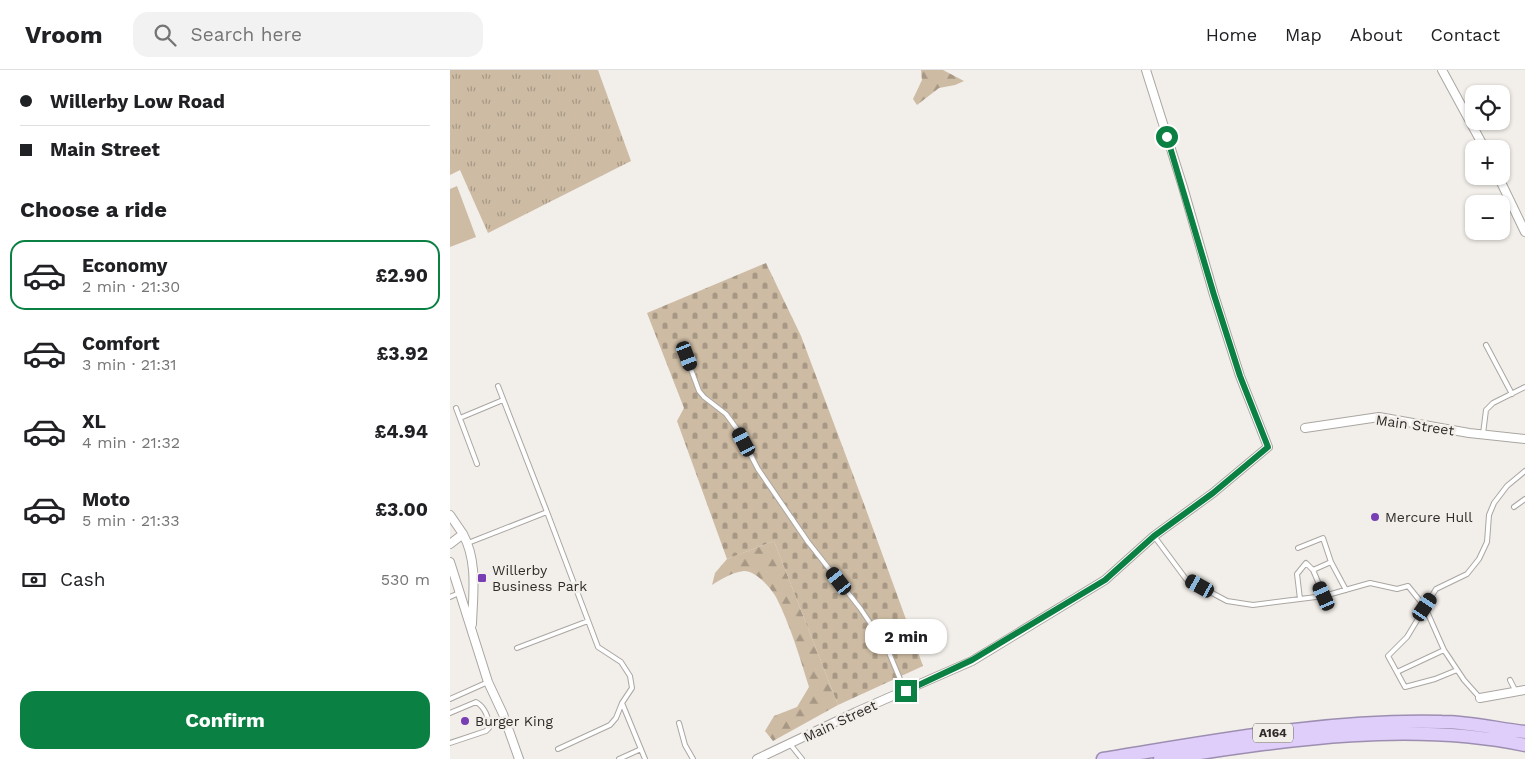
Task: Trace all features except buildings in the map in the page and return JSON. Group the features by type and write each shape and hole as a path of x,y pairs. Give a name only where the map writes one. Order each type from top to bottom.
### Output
{"highway":[{"name":"A164","path":"1103,759 1325,726 1367,723 1444,722 1524,735"},
{"name":"A164","path":"1160,759 1324,737 1379,733 1428,733 1475,737 1524,735"}],"street":[{"name":"Main Street","path":"757,759 972,660 1105,580 1154,536 1213,493 1268,447 1240,376 1146,70"},
{"path":"1442,70 1480,140"},
{"path":"1502,185 1525,232"},
{"name":"Main Street","path":"1305,428 1379,417 1525,439"},
{"path":"450,515 468,543 474,562 472,628"},
{"path":"450,544 463,534"},
{"path":"450,562 488,682 503,714 518,758"},
{"path":"1480,698 1525,690"}],"lane":[{"path":"682,345 699,391 704,398 726,414 737,429 758,469 808,542 860,608 887,648 906,691"},
{"path":"1486,345 1512,394"},
{"path":"498,386 598,647 621,662 630,676 632,688 622,703 616,718 610,725 558,749"},
{"path":"1483,434 1486,410 1493,403 1525,388"},
{"path":"460,418 503,400"},
{"path":"456,408 477,464"},
{"path":"1457,670 1405,687 1388,656 1407,637 1436,590 1467,574 1479,559 1487,542 1489,515 1494,503 1508,486 1525,471"},
{"path":"1514,508 1525,498"},
{"path":"468,543 547,512"},
{"path":"1154,536 1186,579 1228,601 1253,605 1324,596 1370,583 1397,589 1408,586 1425,607 1444,650 1464,680 1480,698"},
{"path":"1298,548 1323,538 1331,562 1346,590"},
{"path":"1313,570 1331,562"},
{"path":"1300,599 1297,574 1306,563 1313,570 1324,596"},
{"path":"450,597 460,593"},
{"path":"517,648 588,621"},
{"path":"1397,672 1444,650"},
{"path":"1510,680 1516,692"},
{"path":"450,699 488,682"},
{"path":"450,713 476,702 483,707 489,724 489,728 486,731 450,742"},
{"path":"622,703 645,759"},
{"path":"679,723 685,745 694,759"},
{"path":"790,744 802,759"},
{"path":"619,759 641,749"}],"green space":[{"path":"450,70 598,70 631,161 488,233 460,170 450,175"},
{"path":"921,70 943,70 964,81 939,88 917,105 913,99 922,80"},
{"path":"457,186 476,237 450,247 450,189"},
{"path":"766,263 801,336 923,666 838,705 774,541 727,559 677,421 684,408 647,313"},
{"path":"774,541 838,705 773,741 765,731 774,716 797,707 809,687 786,618 776,597 766,584 749,572 736,573 712,585 715,573 727,559"}],"place":[{"name":"Mercure Hull","path":"1375,517"},
{"name":"Willerby Business Park","path":"482,578"},
{"name":"Burger King","path":"465,721"}],"route":[{"path":"906,691 972,660 1105,580 1154,536 1213,493 1268,447 1240,376 1167,137"}]}
